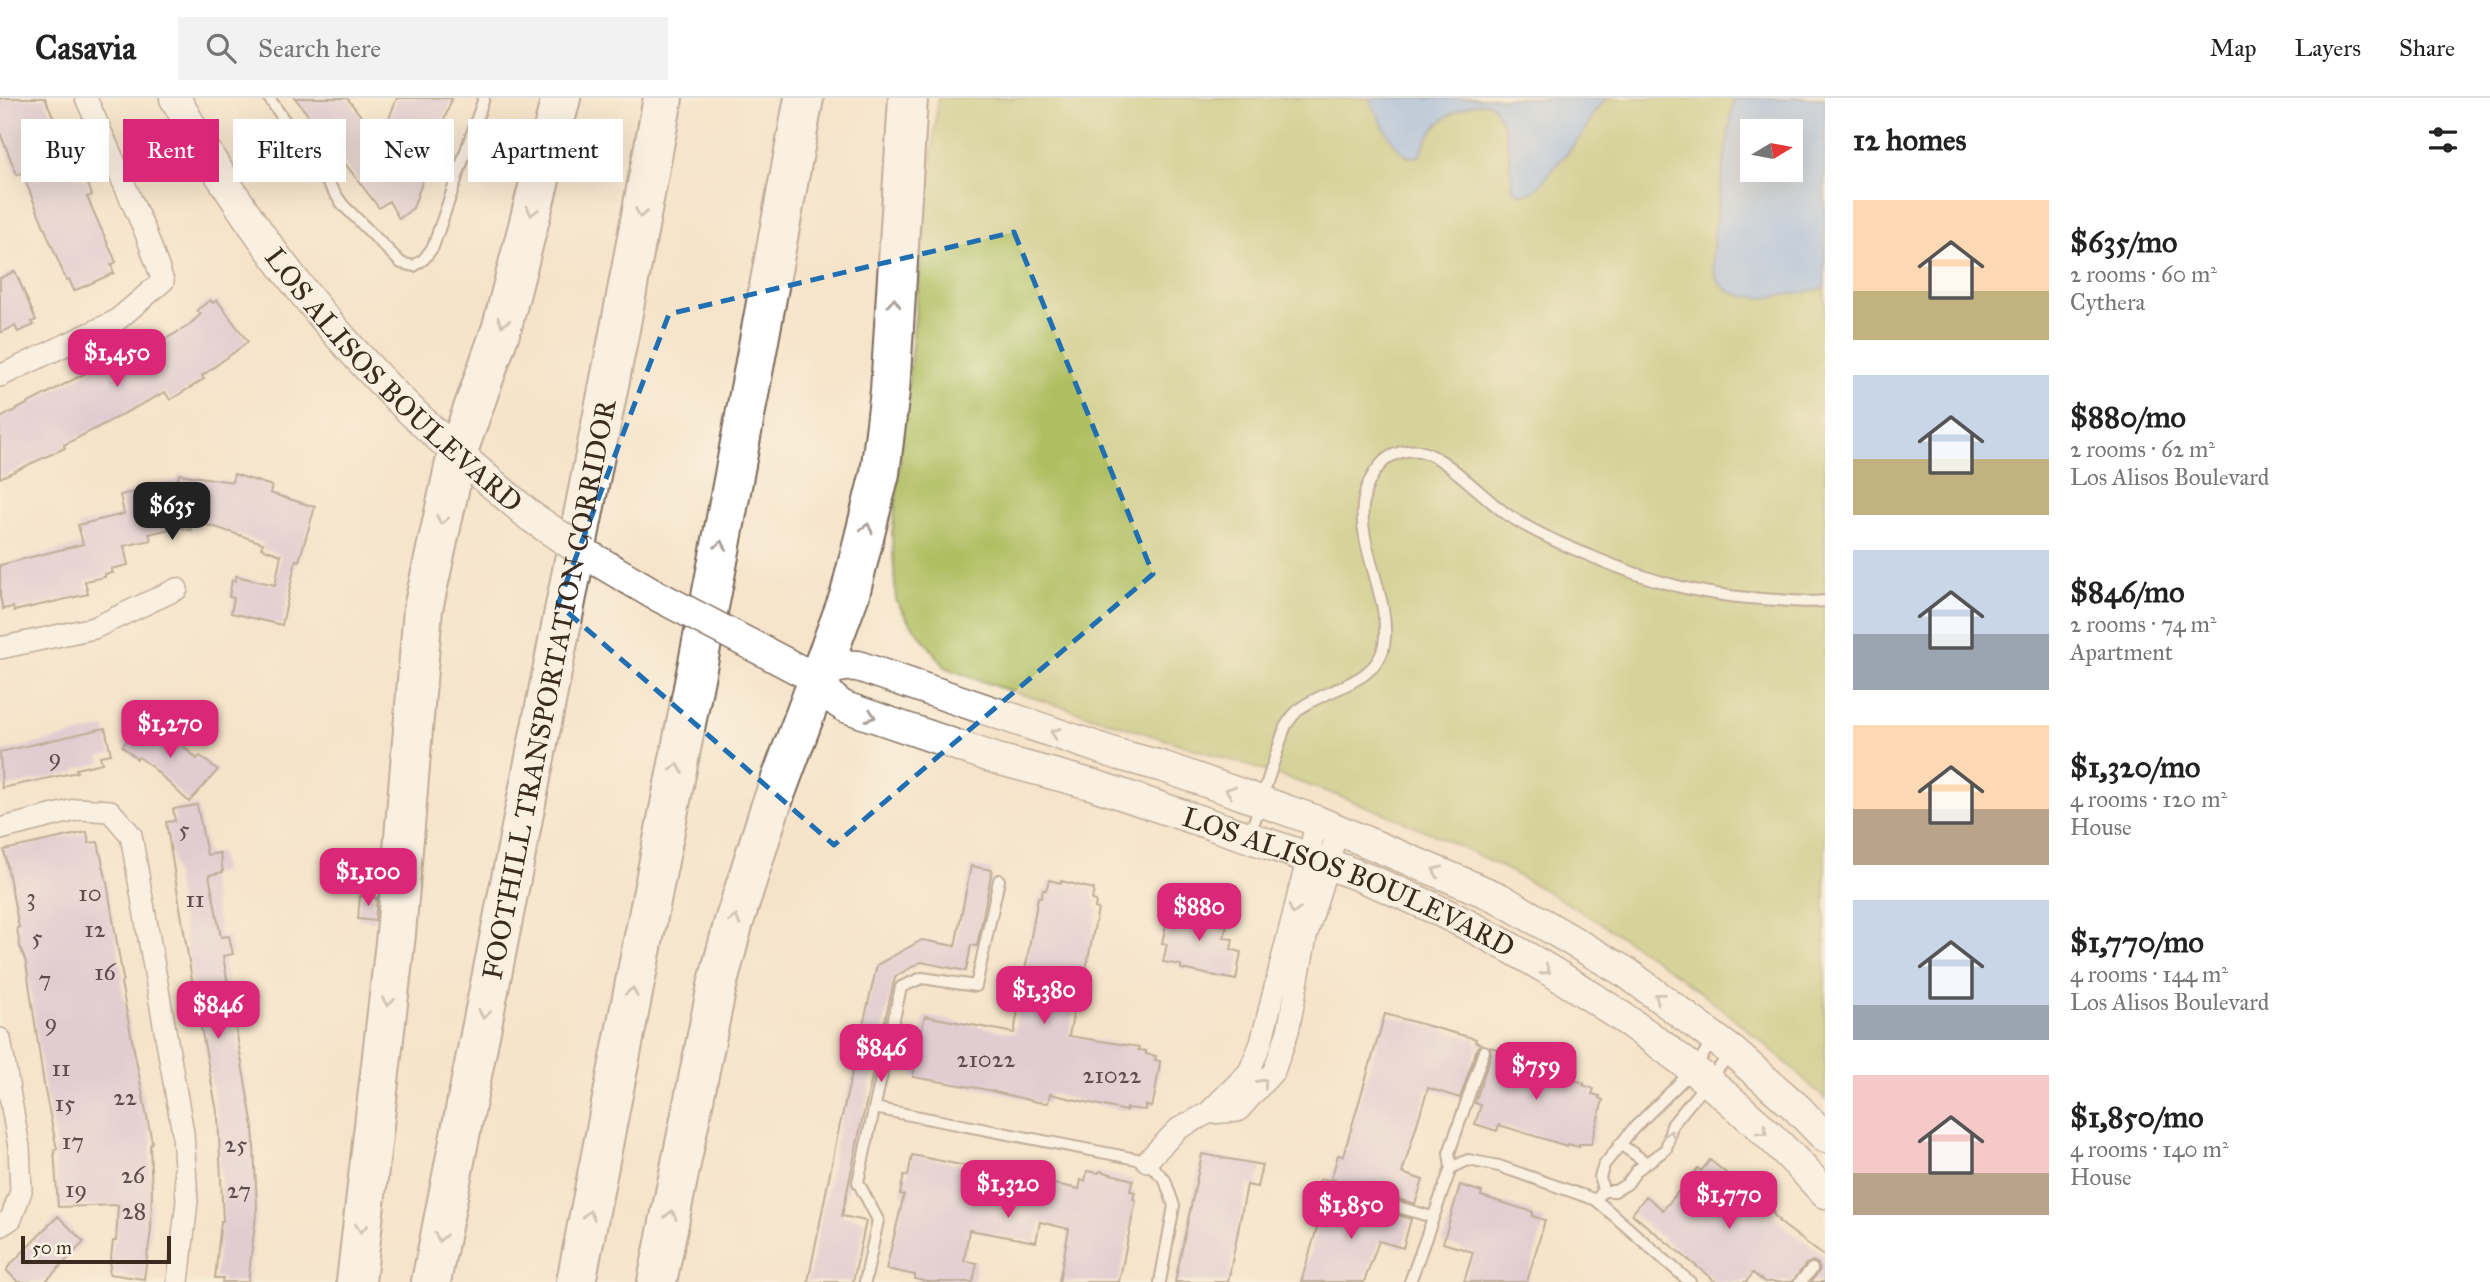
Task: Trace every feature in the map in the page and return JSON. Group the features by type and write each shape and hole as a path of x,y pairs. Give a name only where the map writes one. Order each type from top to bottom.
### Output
{"highway":[{"path":"356,1282 396,934 423,609 457,454 502,327 562,98"},
{"name":"FOOTHILL TRANSPORTATION CORRIDOR","path":"431,1282 663,98"},
{"path":"576,1282 717,570 804,98"},
{"path":"657,1282 717,986 733,925 769,811 850,594 880,472 890,391 908,98"}],"main road":[{"name":"LOS ALISOS BOULEVARD","path":"175,98 200,144 237,201 297,283 381,381 457,454 530,516 586,554 654,594 799,670 821,677"},
{"name":"LOS ALISOS BOULEVARD","path":"821,677 833,667 858,666 1120,755 1164,767 1328,825 1499,898 1627,974 1723,1045 1797,1108 1825,1137"},
{"name":"LOS ALISOS BOULEVARD","path":"821,677 826,691 834,701 845,707 997,759 1094,785 1318,861 1390,889 1495,939 1605,1007 1700,1075 1799,1164 1825,1193"}],"street":[{"path":"0,376 117,321 163,281 145,231 86,98"},
{"path":"0,648 94,628 177,589"},
{"path":"0,830 79,809 110,811 131,835 183,1133 187,1200 178,1282"},
{"path":"1147,1161 1178,1129 1208,1113 1249,1072 1261,1043 1328,825"},
{"path":"0,1039 19,1147 21,1191 11,1219 0,1226"}],"lane":[{"path":"270,98 343,205 401,263 414,266 424,259 433,247 484,98"},
{"path":"1249,837 1285,727 1293,715 1304,705 1366,672 1377,661 1384,647 1381,606 1365,538 1363,510 1366,492 1374,475 1384,460 1396,454 1424,452 1445,465 1507,515 1538,533 1616,567 1671,586 1711,595 1765,600 1825,601"},
{"path":"865,1282 878,1220 858,1182 901,987 922,978 976,986 999,880"},
{"path":"1600,1195 1627,1184 1637,1170 1666,1149 1672,1125 1700,1075 1723,1045"},
{"path":"1600,1195 1600,1177 1604,1165 1620,1144 1641,1120 1700,1075 1723,1045"},
{"path":"1410,1282 1451,1168 1450,1153 1484,1051"},
{"path":"874,1108 1147,1161 1166,1180 1174,1206 1160,1282"},
{"path":"1620,1144 1647,1163"},
{"path":"1451,1168 1468,1160 1499,1166 1600,1195 1689,1282"},
{"path":"1324,1185 1432,1217"},
{"path":"1800,1282 1812,1269"}],"highlighted area":[{"path":"1014,232 1153,574 834,845 558,604 669,314"}],"green space":[{"path":"938,98 1369,98 1390,137 1407,157 1419,156 1434,128 1448,116 1465,107 1491,104 1505,133 1513,188 1565,156 1608,98 1734,98 1714,233 1716,276 1743,297 1825,288 1825,1099 1720,1007 1664,965 1605,926 1483,858 1420,828 1335,795 946,668 896,600 892,535"}],"water":[{"path":"1369,98 1608,98 1598,107 1582,135 1538,187 1532,192 1520,194 1513,188 1502,122 1491,104 1465,107 1447,116 1434,129 1419,156 1411,157 1396,146"},
{"path":"1734,98 1825,98 1825,288 1782,296 1750,297 1735,294 1724,287 1716,277 1713,261 1714,233"}],"building":[{"path":"0,98 45,98 54,119 21,119 21,173 17,175 0,133"},
{"path":"295,98 347,98 363,119 360,119 360,182 422,182 413,208 399,219 389,201 379,208 346,165 346,119 311,119"},
{"path":"397,98 452,98 445,119 389,119"},
{"path":"26,182 87,182 92,195 87,197 116,262 111,265 114,273 74,291 69,279 66,280"},
{"path":"15,271 36,320 32,322 34,325 18,332 15,326 0,333 0,278"},
{"path":"210,300 213,303 217,300 248,342 202,376 204,379 170,400 165,392 64,445 65,448 0,478 0,418 118,356 122,362 159,340 160,342 188,326 201,314 197,310"},
{"path":"179,474 232,482 234,474 272,486 270,493 315,507 299,561 296,560 282,625 231,613 234,598 229,597 232,580 235,581 236,576 275,585 281,555 261,548 263,543 212,526 192,523 191,530 178,527 149,534 151,540 124,546 128,565 111,569 113,573 105,574 105,577 85,581 88,594 14,611 13,607 3,609 0,597 0,565 83,544 78,525 124,514 120,495 138,491 137,488 178,480"},
{"path":"147,718 178,746 180,743 197,759 200,756 218,770 189,802 151,766 139,757 137,759 122,746"},
{"path":"105,728 111,754 100,756 102,763 76,769 77,772 2,788 0,752"},
{"path":"197,805 207,855 220,853 223,872 209,875 221,937 229,936 233,954 223,956 253,1126 257,1207 248,1282 222,1282 223,1278 215,1278 223,1221 218,1117 166,822 175,821 173,809"},
{"path":"87,832 89,843 98,842 107,883 123,979 121,983 152,1142 151,1230 144,1279 109,1274 113,1241 116,1241 118,1205 58,1207 54,1150 57,1149 4,850"},
{"path":"971,866 992,870 977,946 971,945 966,971 921,962 896,976 893,985 842,1216 866,1221 853,1282 808,1282 838,1133 877,965 922,940 955,946"},
{"path":"1049,880 1094,889 1092,900 1096,901 1095,908 1098,909 1079,1005 1075,1005 1069,1036 1139,1047 1138,1050 1156,1056 1155,1060 1160,1061 1154,1099 1151,1107 1145,1105 1145,1110 1126,1108 1126,1111 1050,1094 1048,1103 1037,1102 913,1077 917,1055 913,1055 916,1036 920,1036 925,1016 1014,1033 1038,897 1041,898"},
{"path":"360,896 377,898 375,921 358,919"},
{"path":"1171,901 1205,908 1202,921 1227,926 1224,938 1233,939 1231,949 1241,952 1236,980 1181,969 1181,965 1163,962 1167,944 1162,943"},
{"path":"1385,1014 1476,1039 1475,1042 1481,1044 1477,1048 1460,1098 1428,1088 1402,1173 1423,1180 1415,1204 1331,1179 1338,1155 1343,1156"},
{"path":"1490,1047 1520,1056 1518,1062 1584,1083 1583,1085 1594,1089 1592,1094 1603,1100 1591,1144 1567,1146 1499,1125 1497,1131 1475,1124 1481,1105 1475,1103 1491,1054"},
{"path":"1202,1154 1262,1165 1257,1187 1247,1185 1228,1282 1175,1282"},
{"path":"912,1155 1079,1189 1081,1180 1085,1181 1087,1171 1100,1171 1133,1180 1130,1191 1135,1192 1133,1199 1136,1200 1119,1282 1059,1282 1069,1229 1040,1222 1036,1242 969,1230 964,1261 977,1263 973,1282 928,1282 915,1279 915,1275 886,1269 904,1195 900,1194 904,1175 908,1176"},
{"path":"1710,1160 1774,1212 1778,1221 1825,1257 1825,1282 1811,1282 1820,1270 1818,1264 1813,1261 1806,1264 1792,1282 1764,1282 1753,1273 1746,1282 1716,1282 1632,1214 1646,1196 1663,1210 1698,1168 1701,1171"},
{"path":"1460,1185 1482,1192 1481,1196 1533,1212 1532,1216 1545,1220 1527,1282 1464,1282 1473,1252 1443,1243"},
{"path":"1327,1194 1411,1219 1403,1248 1379,1241 1364,1282 1301,1282"},
{"path":"58,1216 84,1242 45,1282 18,1282 7,1271 8,1267"}]}
